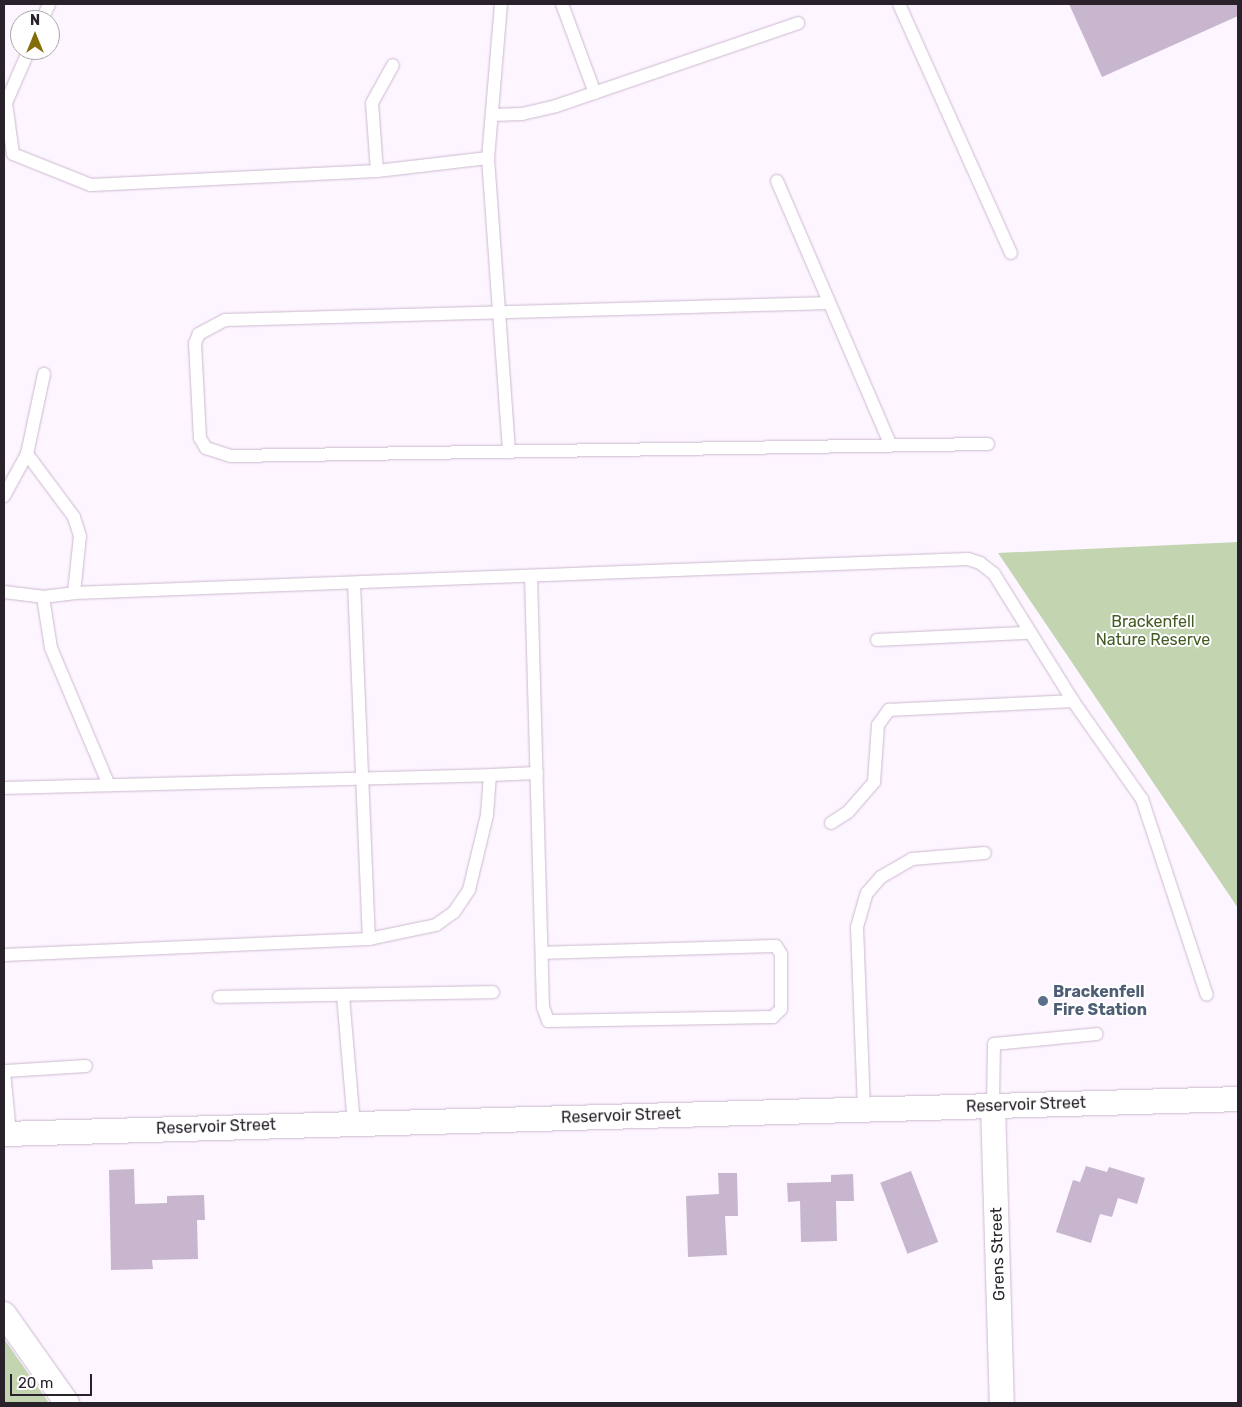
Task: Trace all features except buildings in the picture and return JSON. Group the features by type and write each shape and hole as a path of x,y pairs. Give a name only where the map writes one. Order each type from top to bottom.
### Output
{"street":[{"name":"Reservoir Street","path":"7,1134 1238,1098"},
{"name":"Grens Street","path":"993,1106 1002,1403"},
{"path":"4,1314 67,1403"}],"lane":[{"path":"501,4 488,158 509,452"},
{"path":"562,4 595,93"},
{"path":"899,4 1011,253"},
{"path":"492,115 522,114 595,93 798,23"},
{"path":"25,60 6,102 13,154 91,185 376,171 488,158"},
{"path":"376,171 372,103 393,66"},
{"path":"776,181 891,446"},
{"path":"829,303 225,320 212,325 195,343 200,438 206,448 231,456 988,444"},
{"path":"4,496 27,454 44,374"},
{"path":"27,454 74,517 80,536 74,593"},
{"path":"4,592 43,597 74,593 968,559 994,574 1028,633 1142,799 1207,995"},
{"path":"531,577 543,1007 548,1021 555,1024 774,1017 782,1009 781,954 776,946 542,953"},
{"path":"354,582 368,940"},
{"path":"43,597 51,648 109,785"},
{"path":"877,640 1028,633"},
{"path":"832,823 848,812 874,782 878,725 889,710 1073,701"},
{"path":"4,788 362,776 537,773"},
{"path":"4,955 368,940 420,930 454,912 469,890 487,814 490,775"},
{"path":"864,1109 857,927 867,893 881,877 912,859 984,852"},
{"path":"219,997 493,992"},
{"path":"343,996 354,1124"},
{"path":"993,1106 994,1044 1097,1034"},
{"path":"7,1134 5,1071 86,1066"}],"green space":[{"name":"Brackenfell Nature Reserve","path":"1238,542 1238,908 998,553"},
{"path":"4,1339 49,1403 4,1403"}],"place":[{"name":"Brackenfell Fire Station","path":"1043,1001"}]}
